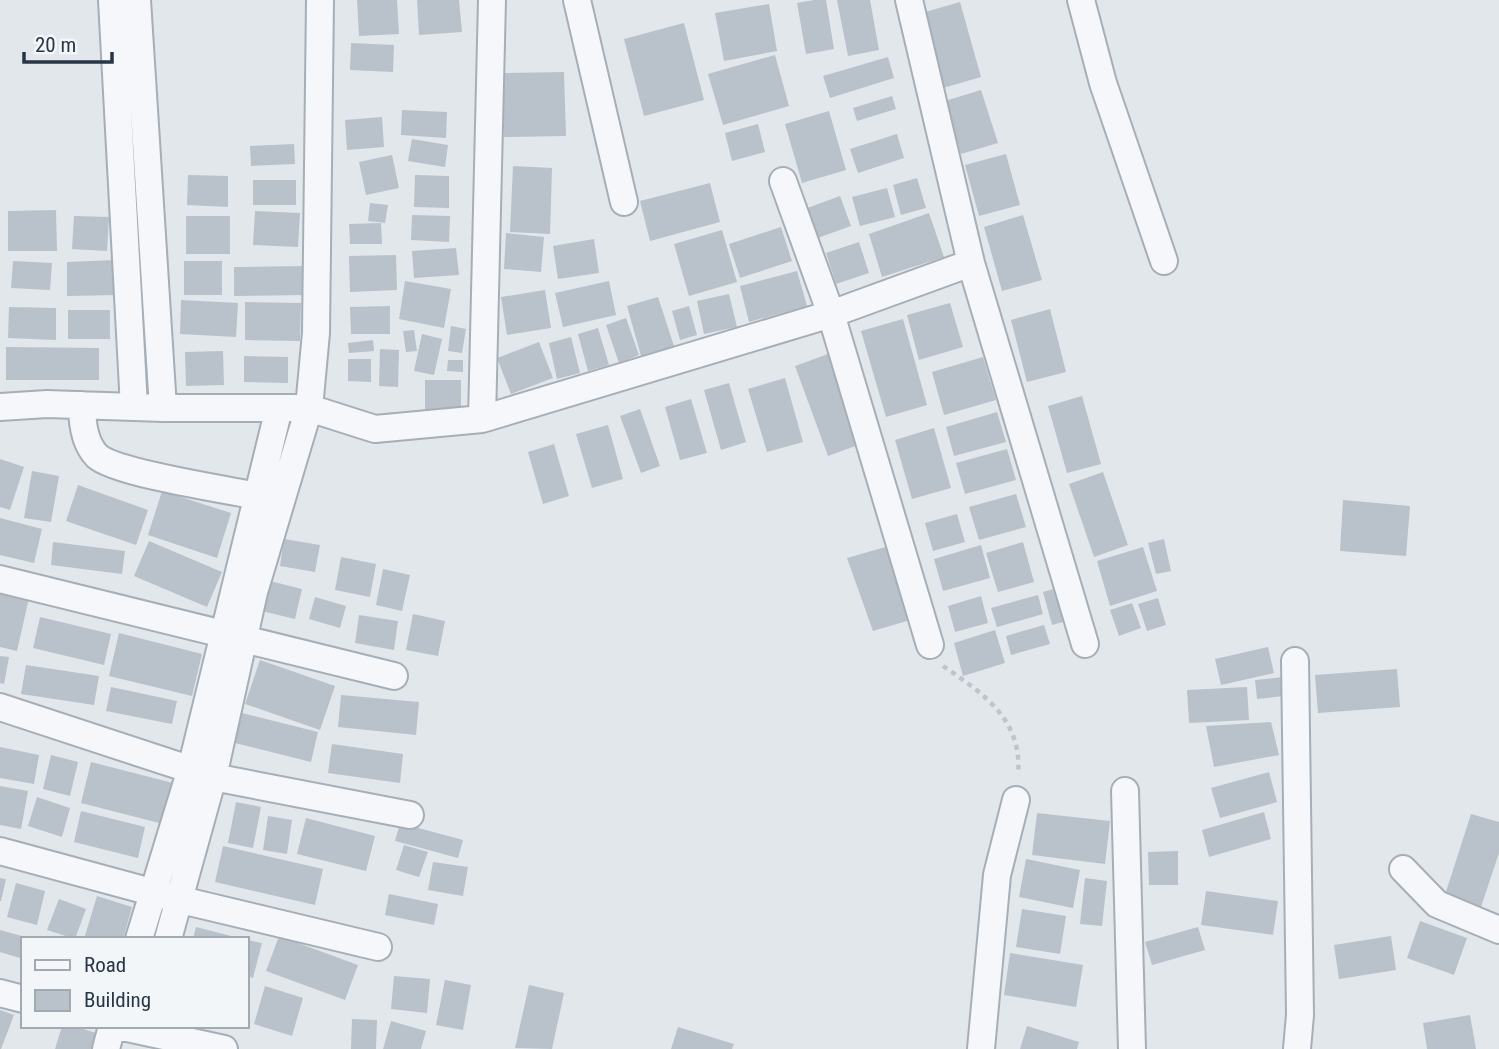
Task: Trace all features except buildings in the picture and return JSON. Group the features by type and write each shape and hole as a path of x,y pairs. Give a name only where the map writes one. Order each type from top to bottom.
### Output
{"street":[{"path":"112,0 134,407"},
{"path":"137,0 163,408"},
{"path":"233,635 309,408 316,333 320,0"},
{"path":"482,419 492,0"},
{"path":"577,0 624,202"},
{"path":"909,0 971,263 1085,644"},
{"path":"1081,0 1103,83 1164,261"},
{"path":"783,181 831,314 930,645"},
{"path":"0,407 82,405 309,408 375,429 482,419 831,314 971,263"},
{"path":"82,405 82,425 97,456 120,466 258,496"},
{"path":"170,937 181,900 202,773 233,635 258,496 279,408"},
{"path":"0,579 394,676"},
{"path":"1295,661 1300,1015 1297,1049"},
{"path":"0,707 202,773 410,815"},
{"path":"140,937 153,892 202,773"},
{"path":"1125,791 1132,1049"},
{"path":"981,1049 997,875 1016,800"},
{"path":"0,851 181,900 378,947"},
{"path":"1403,869 1437,904 1499,930"},
{"path":"0,993 21,998"},
{"path":"106,1049 111,1028"},
{"path":"132,1033 224,1049"}],"path":[{"path":"930,645 942,666 986,697 1013,732 1018,746 1016,800"}]}
